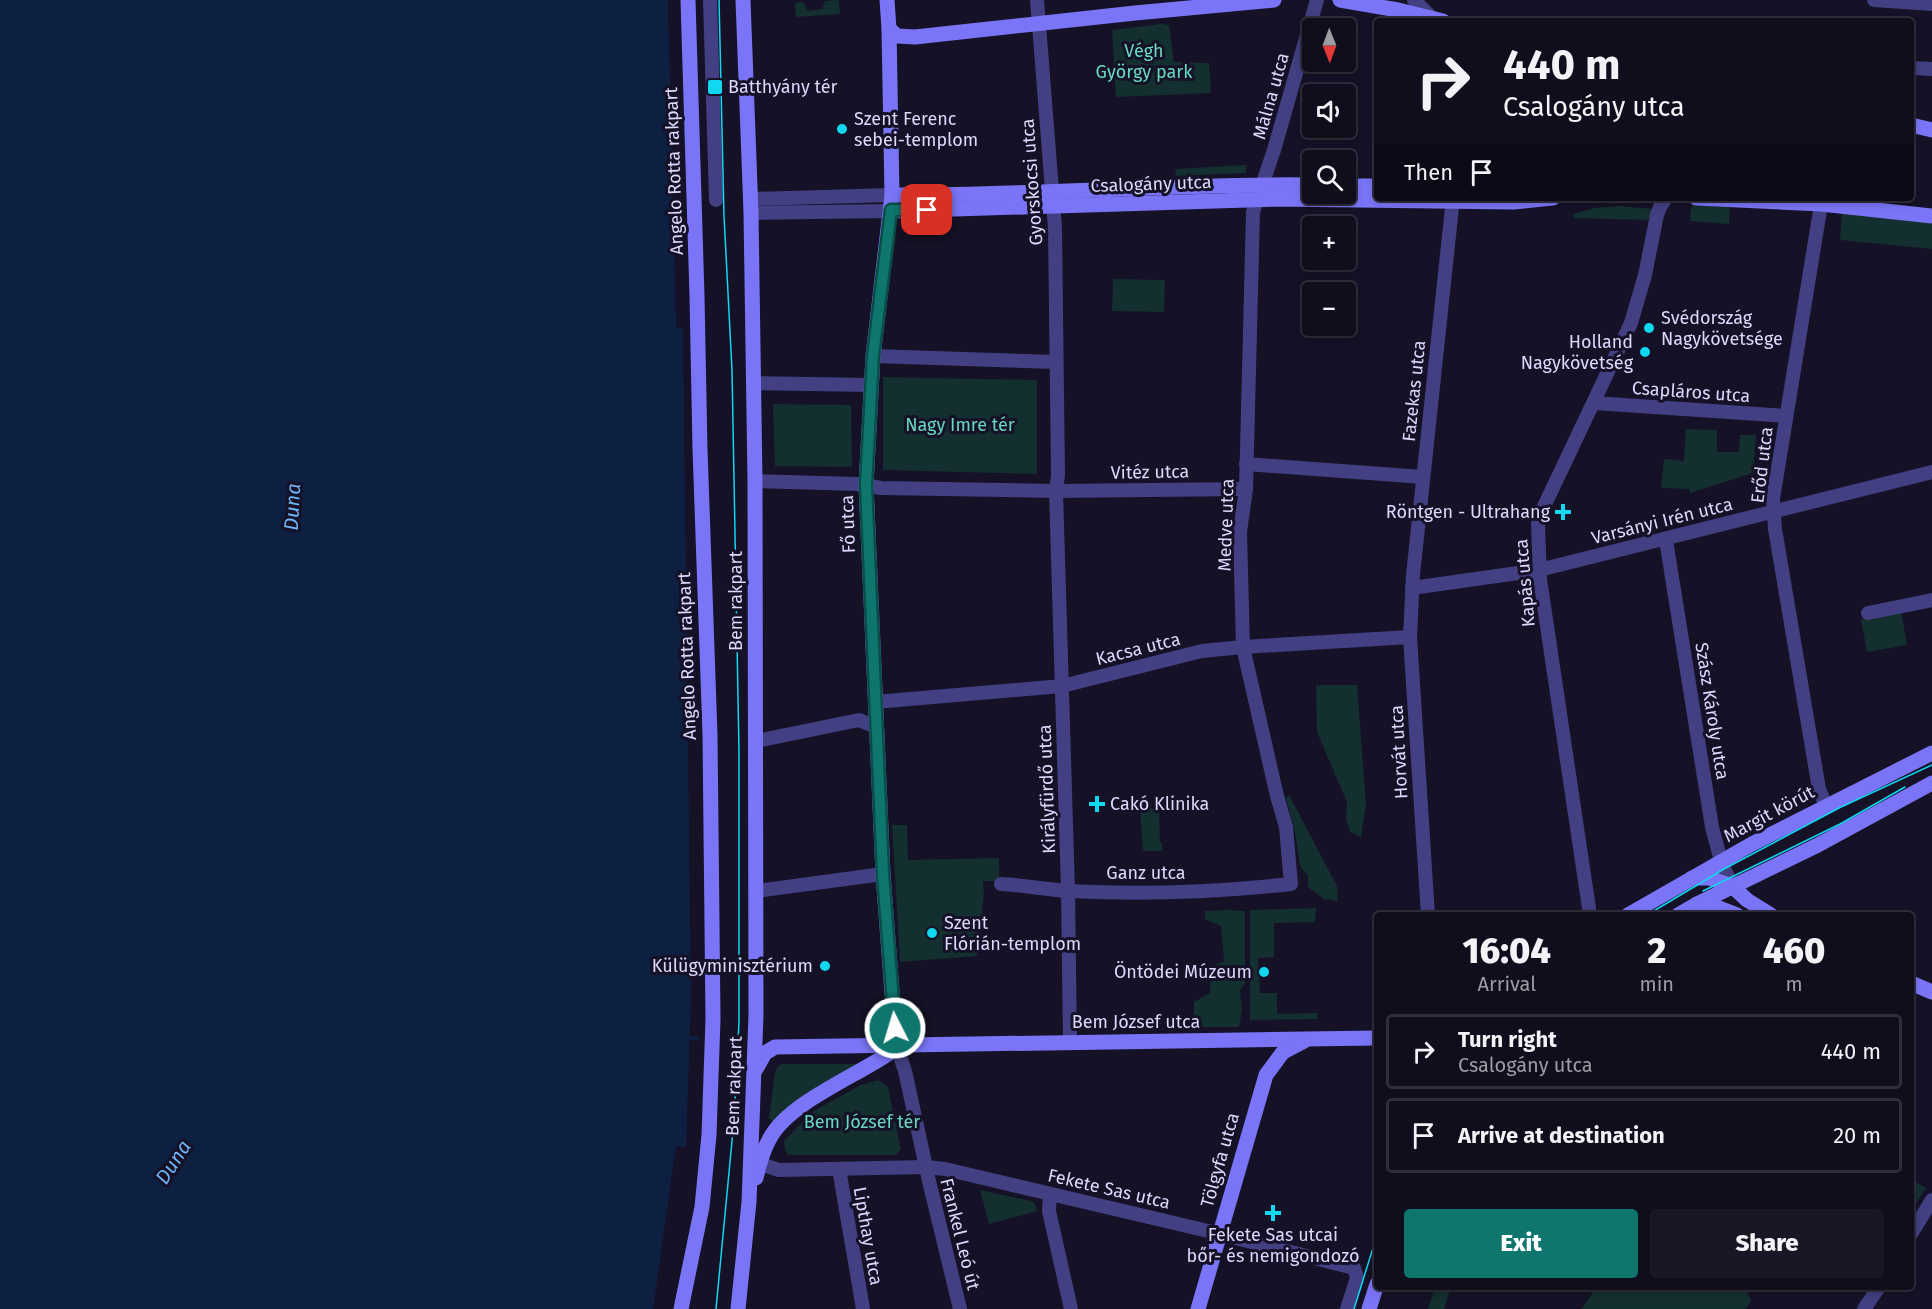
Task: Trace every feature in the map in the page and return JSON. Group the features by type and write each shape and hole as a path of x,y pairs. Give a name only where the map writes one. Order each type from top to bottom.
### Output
{"street":[{"name":"Angelo Rotta rakpart","path":"681,1309 702,1207 709,1135 713,1019 710,735 688,0"},
{"path":"710,0 716,200"},
{"name":"Gyorskocsi utca","path":"1037,0 1053,200 1056,362"},
{"path":"889,29 897,36 915,38 1168,5 1275,0"},
{"name":"Málna utca","path":"1257,200 1274,150 1317,0"},
{"path":"1340,0 1430,18"},
{"path":"1414,0 1436,18"},
{"path":"1874,0 1932,4"},
{"name":"Fő utca","path":"887,1 892,195 873,356 866,485 883,874 896,1045"},
{"name":"Bem rakpart","path":"738,1309 749,1202 752,1135 757,741 755,481 746,4"},
{"path":"1914,68 1932,69"},
{"path":"1914,126 1932,130"},
{"name":"Csalogány utca","path":"750,206 891,210 1262,185 1302,185"},
{"path":"1356,186 1374,186"},
{"name":"Csalogány utca","path":"750,206 892,195 1053,200 1374,200"},
{"name":"Medve utca","path":"1257,200 1253,213 1246,489 1240,532 1243,647 1286,827 1291,884"},
{"name":"Fazekas utca","path":"1412,588 1453,201"},
{"name":"Csalogány utca","path":"1484,201 1524,201"},
{"name":"Kapás utca","path":"1590,912 1540,574 1538,524 1539,517 1631,323 1645,275 1657,215 1664,201"},
{"path":"1821,201 1932,216"},
{"name":"Erőd utca","path":"1821,201 1773,499 1819,789 1826,806"},
{"path":"873,356 1056,362 1058,475 1056,491 1062,686"},
{"path":"753,383 871,385"},
{"name":"Csapláros utca","path":"1594,403 1786,416"},
{"path":"1246,464 1423,477"},
{"name":"Varsányi Irén utca","path":"1540,574 1932,472"},
{"path":"755,481 866,485 880,488 1056,491"},
{"name":"Vitéz utca","path":"1056,491 1246,489"},
{"name":"Szász Károly utca","path":"1665,540 1712,827 1721,861 1732,886"},
{"path":"1412,588 1540,574"},
{"name":"Horvát utca","path":"1412,588 1410,638 1428,912"},
{"path":"1868,613 1932,600"},
{"name":"Kacsa utca","path":"875,702 1062,686 1202,651 1410,638"},
{"name":"Királyfürdő utca","path":"1062,686 1070,1042"},
{"path":"757,741 859,720 876,727"},
{"name":"Margit körút","path":"1633,912 1721,861 1932,753"},
{"path":"1683,912 1818,845 1932,783"},
{"path":"756,891 883,874"},
{"path":"1692,878 1709,878 1732,886 1747,900 1767,912"},
{"name":"Ganz utca","path":"1001,884 1068,891 1158,893 1291,884"},
{"path":"1732,886 1734,912"},
{"path":"1697,904 1727,912"},
{"path":"1914,984 1932,992"},
{"name":"Bem József utca","path":"896,1045 1374,1038"},
{"name":"Tölgyfa utca","path":"1198,1309 1266,1075 1283,1052 1307,1039"},
{"path":"754,1072 765,1053 775,1047 896,1045"},
{"path":"760,1164 770,1137 786,1118 812,1098 876,1062 896,1045"},
{"path":"752,1135 754,1153 760,1164 779,1170 926,1167 905,1071 896,1045"},
{"name":"Bem rakpart","path":"749,1202 760,1164"},
{"name":"Fekete Sas utca","path":"926,1167 945,1169 1219,1233 1354,1268 1358,1278 1347,1309"},
{"name":"Frankel Leó út","path":"926,1167 960,1309"},
{"name":"Lipthay utca","path":"839,1169 863,1309"},
{"path":"1050,1194 1049,1210 1071,1309"},
{"path":"1914,1229 1932,1200"},
{"path":"1369,1309 1375,1290"},
{"path":"1864,1309 1877,1290"}],"green space":[{"path":"839,0 840,14 796,17 795,3 803,2 808,11 822,9 825,1"},
{"name":"Végh György park","path":"1169,25 1174,62 1209,63 1211,93 1116,97 1112,30"},
{"path":"1246,165 1246,173 1176,176 1175,169"},
{"path":"1693,205 1730,207 1729,224 1690,221"},
{"path":"1619,206 1654,209 1648,220 1573,218 1574,214 1593,208"},
{"path":"1842,211 1932,221 1932,249 1840,240"},
{"path":"1113,279 1165,280 1164,312 1112,311"},
{"name":"Nagy Imre tér","path":"883,377 1037,380 1037,474 883,470"},
{"path":"773,404 851,405 852,467 775,466"},
{"path":"1686,429 1717,430 1717,452 1739,452 1740,435 1756,435 1753,473 1690,493 1689,489 1661,488 1664,459 1684,461"},
{"path":"1901,611 1907,645 1867,652 1861,619"},
{"path":"1316,685 1357,685 1366,804 1361,837 1350,832 1346,819 1347,802 1317,732"},
{"path":"1289,795 1337,886 1338,901 1324,899 1308,887 1308,876 1300,866 1295,832 1286,798"},
{"path":"1140,808 1159,808 1162,851 1143,851"},
{"path":"892,825 907,825 908,860 999,858 999,881 983,881 984,894 977,956 900,962"},
{"path":"1316,908 1315,922 1274,923 1274,957 1258,958 1260,993 1277,993 1277,1014 1317,1013 1317,1019 1250,1020 1250,910"},
{"path":"1205,911 1245,911 1245,983 1240,990 1242,1009 1239,1027 1194,1027 1194,1002 1210,993 1211,966 1224,961 1221,926 1205,919"},
{"path":"782,1064 857,1064 774,1124 769,1118 775,1073 777,1067"},
{"name":"Bem József tér","path":"878,1080 888,1087 901,1150 895,1155 788,1155 784,1141 812,1112 861,1085"},
{"path":"1914,1181 1926,1188 1914,1206"},
{"path":"980,1190 1031,1201 1035,1204 1037,1211 989,1224"},
{"path":"1434,1290 1450,1290 1444,1309 1428,1309"},
{"path":"1595,1290 1746,1290 1751,1301 1745,1309 1581,1309"}],"water":[{"name":"Duna","path":"0,0 668,0 676,328 683,328 691,998 686,1147 676,1146 653,1309 0,1309"}],"waterway":[{"path":"685,1037 697,1039"}],"tram line":[{"path":"716,1309 734,1120 739,1022 739,751 732,370 724,216 719,0"},
{"path":"1652,912 1724,869 1839,808 1932,765"},
{"path":"1703,891 1840,824 1905,787"},
{"path":"1354,1309 1374,1245"}],"place":[{"name":"Batthyány tér","path":"715,87"},
{"name":"Szent Ferenc sebei-templom","path":"842,129"},
{"name":"Svédország Nagykövetsége","path":"1649,328"},
{"name":"Holland Nagykövetség","path":"1645,352"},
{"name":"Röntgen - Ultrahang","path":"1563,512"},
{"name":"Cakó Klinika","path":"1097,804"},
{"name":"Szent Flórián-templom","path":"932,933"},
{"name":"Külügyminisztérium","path":"825,966"},
{"name":"Öntödei Múzeum","path":"1264,972"},
{"name":"Fekete Sas utcai bőr- és nemigondozó","path":"1273,1213"}],"route":[{"path":"895,1028 883,874 866,485 873,356 891,210 927,210"}]}
